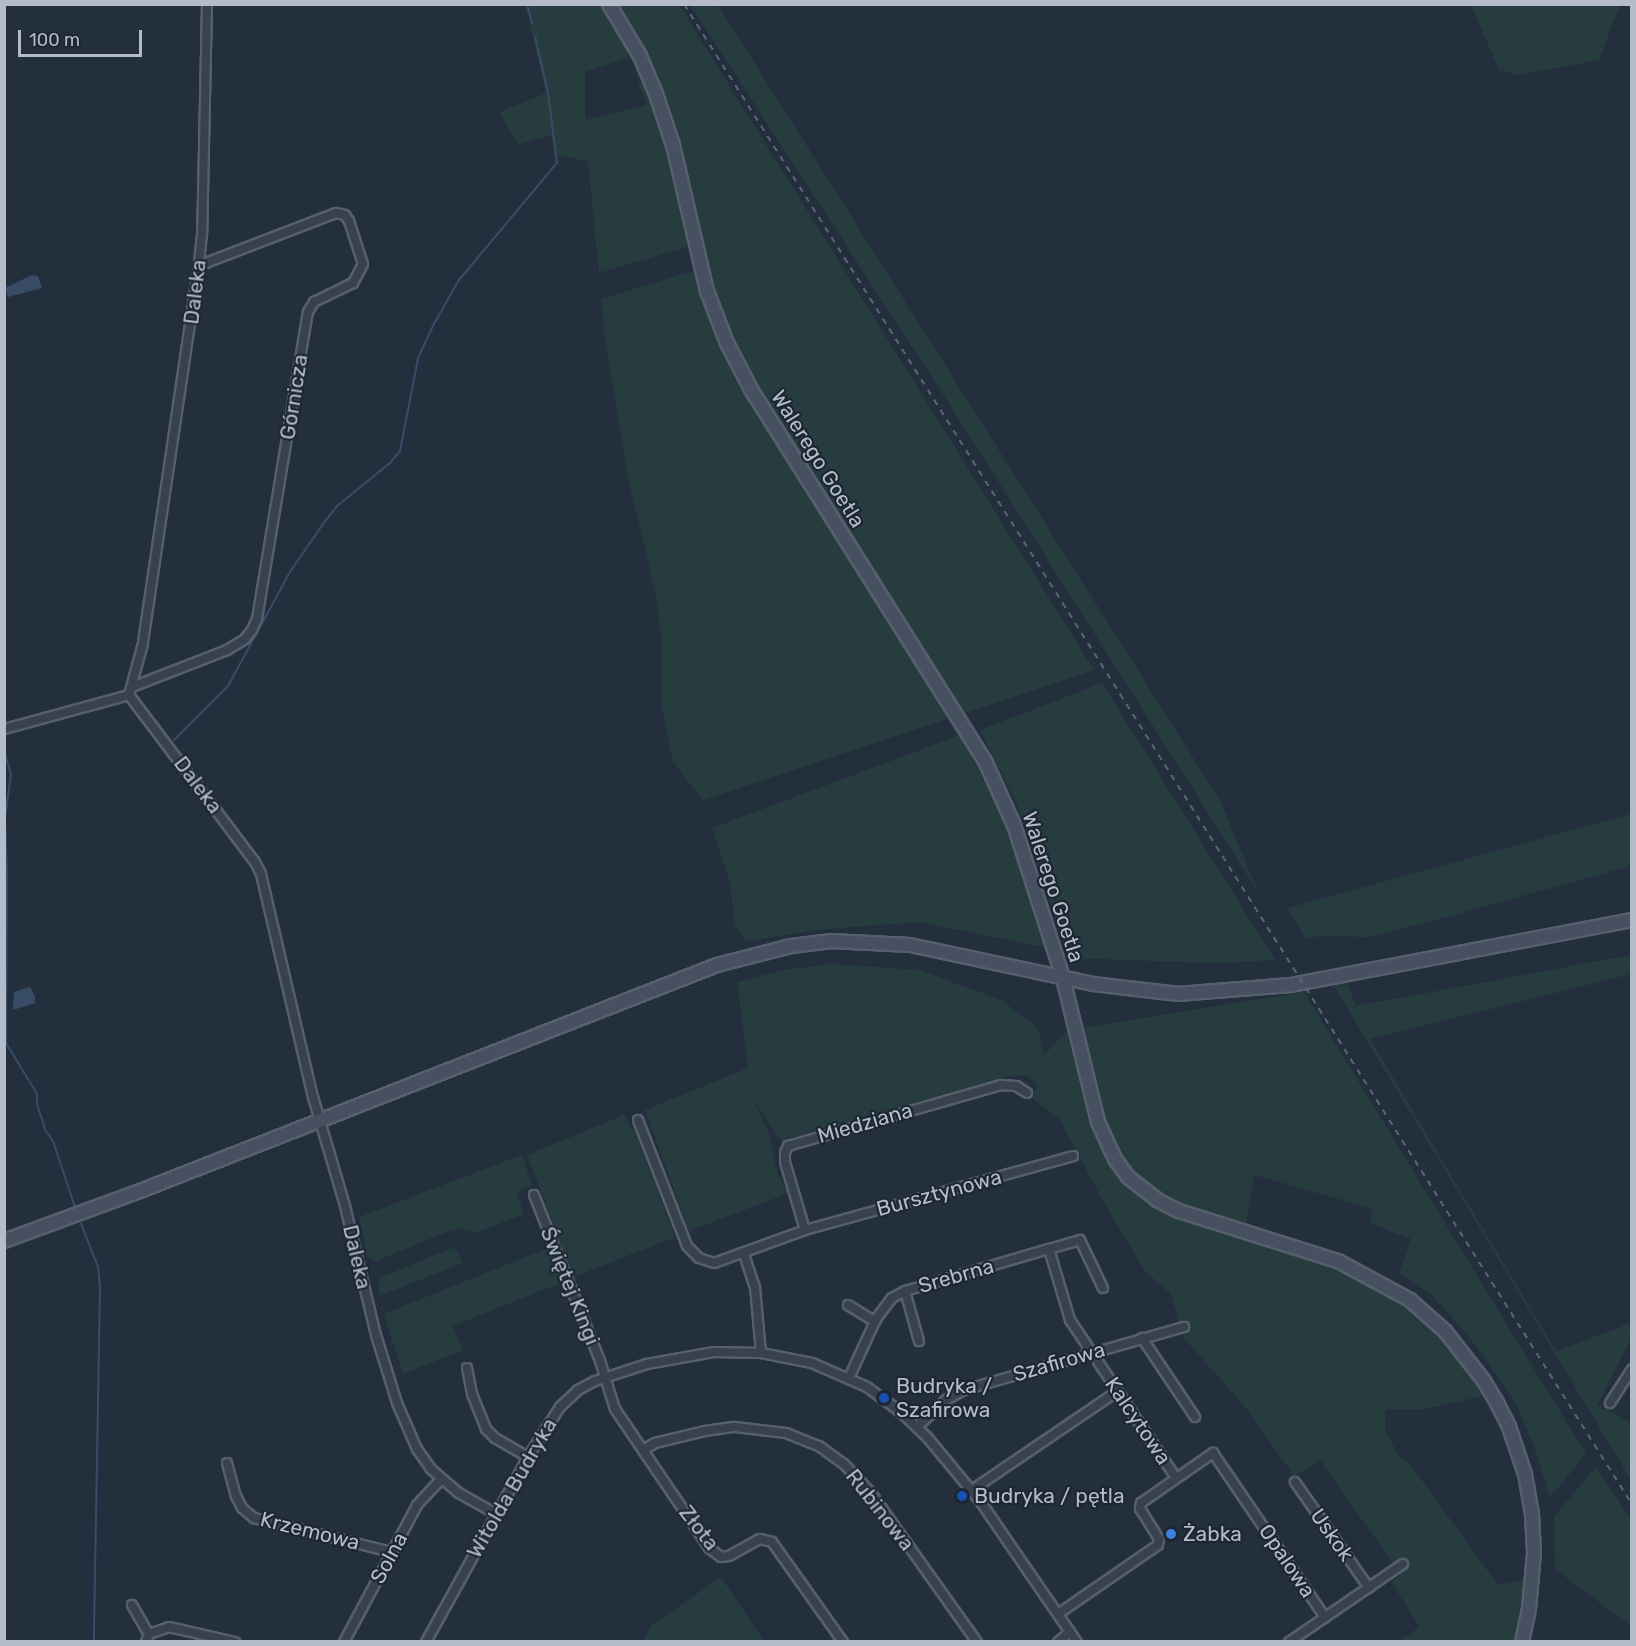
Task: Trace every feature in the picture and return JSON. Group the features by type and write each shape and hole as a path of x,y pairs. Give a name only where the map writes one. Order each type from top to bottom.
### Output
{"street":[{"name":"Daleka","path":"207,4 202,234 199,263 142,647 130,691 255,861 261,874 313,1097 345,1206 368,1306 390,1381 417,1449 441,1479 496,1514"},
{"name":"Walerego Goetla","path":"609,4 640,56 656,94 673,145 707,291 728,343 765,411 985,761 1014,825 1063,978 1098,1122 1114,1159 1128,1177 1156,1200 1179,1211 1338,1261 1389,1287 1428,1314 1484,1381 1509,1426 1519,1454 1532,1514 1533,1578 1522,1641"},
{"name":"Górnicza","path":"130,691 227,650 245,639 252,630 257,619 308,312 314,302 353,284 363,264 348,217 336,213 206,263 199,263"},
{"path":"4,729 130,691"},
{"path":"4,1241 717,965 791,946 830,941 910,945 1063,978 1155,993 1235,992 1291,985 1632,920"},
{"name":"Miedziana","path":"805,1230 785,1162 788,1146 1001,1085 1016,1086 1027,1093"},
{"name":"Bursztynowa","path":"638,1119 678,1226 692,1253 714,1263 805,1230 1073,1156"},
{"name":"Świętej Kingi","path":"534,1195 604,1378"},
{"name":"Srebrna","path":"849,1378 885,1306 904,1291 1080,1240 1103,1288"},
{"name":"Kalcytowa","path":"1049,1249 1070,1320 1116,1392 1176,1478"},
{"path":"744,1254 755,1287 761,1353"},
{"path":"904,1291 919,1341"},
{"path":"848,1305 875,1322"},
{"name":"Szafirowa","path":"917,1427 946,1400 964,1390 1184,1327"},
{"path":"1142,1338 1195,1417"},
{"name":"Witolda Budryka","path":"426,1641 528,1457 560,1407 578,1390 604,1378 684,1355 714,1352 761,1353 812,1363 849,1378 884,1398 917,1427 972,1490 1077,1641"},
{"path":"467,1368 472,1394 486,1429 495,1438 528,1457"},
{"path":"1610,1403 1632,1369"},
{"name":"Złota","path":"604,1378 615,1409 713,1552 721,1557 729,1557 760,1539 772,1542 843,1641"},
{"path":"972,1490 1116,1392"},
{"name":"Rubinowa","path":"643,1450 665,1441 735,1427 786,1433 819,1446 843,1464 871,1493 977,1641"},
{"name":"Opalowa","path":"1176,1478 1213,1453 1325,1617"},
{"name":"Krzemowa","path":"227,1463 236,1496 242,1508 254,1518 391,1552"},
{"path":"1058,1614 1158,1545 1159,1539 1140,1506 1176,1478"},
{"name":"Solna","path":"344,1641 417,1505 441,1479"},
{"name":"Uskok","path":"1295,1482 1369,1588"},
{"path":"1289,1641 1403,1564"},
{"path":"132,1605 147,1638 169,1627 235,1641"},
{"path":"1058,1641 1070,1632"}],"green space":[{"path":"525,5 604,5 626,42 628,58 585,72 585,120 647,105 638,83 657,75 619,5 679,5 1094,670 703,800 673,762 662,708 662,640 655,591 628,478 605,339 601,299 706,267 700,243 599,273 588,161 555,155 551,135 518,145 499,112 546,93"},
{"path":"690,5 718,5 1221,802 1258,892 948,402"},
{"path":"1471,5 1620,5 1599,60 1518,75 1499,70"},
{"path":"1102,683 1275,960 1216,963 1069,958 1017,805 980,730"},
{"path":"960,735 1003,816 1044,947 918,922 817,930 747,941 735,927 730,883 712,828"},
{"path":"1631,814 1631,866 1439,919 1369,937 1319,936 1306,939 1287,908"},
{"path":"1631,955 1631,974 1370,1039 1556,1351 1631,1323 1631,1339 1597,1405 1631,1422 1631,1480 1333,984 1346,981 1356,1006"},
{"path":"831,964 919,970 1001,1000 1038,1028 1044,1055 1068,1030 1304,992 1586,1454 1550,1497 1533,1444 1515,1401 1470,1338 1434,1297 1399,1273 1411,1239 1370,1223 1373,1209 1254,1175 1244,1239 1343,1267 1427,1319 1465,1365 1483,1396 1421,1410 1386,1409 1385,1430 1398,1455 1410,1464 1498,1585 1527,1579 1515,1641 1398,1641 1420,1627 1391,1582 1401,1575 1320,1460 1294,1476 1245,1407 1183,1337 1171,1294 1145,1271 1103,1201 1059,1118 1033,1099 1037,1084 1025,1075 1009,1076 781,1140 754,1101 768,1132 778,1175 789,1193 689,1231 645,1110 748,1068 737,982 784,970"},
{"path":"624,1115 638,1139 675,1237 574,1277 527,1155"},
{"path":"522,1155 532,1185 517,1193 524,1214 476,1233 459,1228 449,1231 376,1261 367,1257 359,1217"},
{"path":"455,1247 463,1263 379,1296 379,1278"},
{"path":"548,1248 560,1283 453,1326 463,1350 403,1374 384,1314"},
{"path":"1596,1467 1631,1519 1631,1626 1555,1569 1554,1516"},
{"path":"721,1577 764,1641 643,1641 652,1625"}],"water":[{"path":"32,275 38,276 42,288 8,297 5,288"},
{"path":"30,987 35,1003 13,1010 14,992"}],"waterway":[{"path":"527,4 532,23"},
{"path":"174,740 228,686 290,572 325,521 337,506 390,463 400,451 418,358 435,322 459,280 557,163 548,93 535,36"},
{"path":"4,751 11,774 5,818 6,1043 37,1094 37,1104 46,1131 53,1141 76,1210"},
{"path":"80,1221 98,1267 100,1287 94,1642"}],"railway":[{"path":"684,4 1632,1504"}],"place":[{"name":"Budryka / Szafirowa","path":"884,1398"},
{"name":"Budryka / pętla","path":"962,1496"},
{"name":"Żabka","path":"1171,1534"}]}
